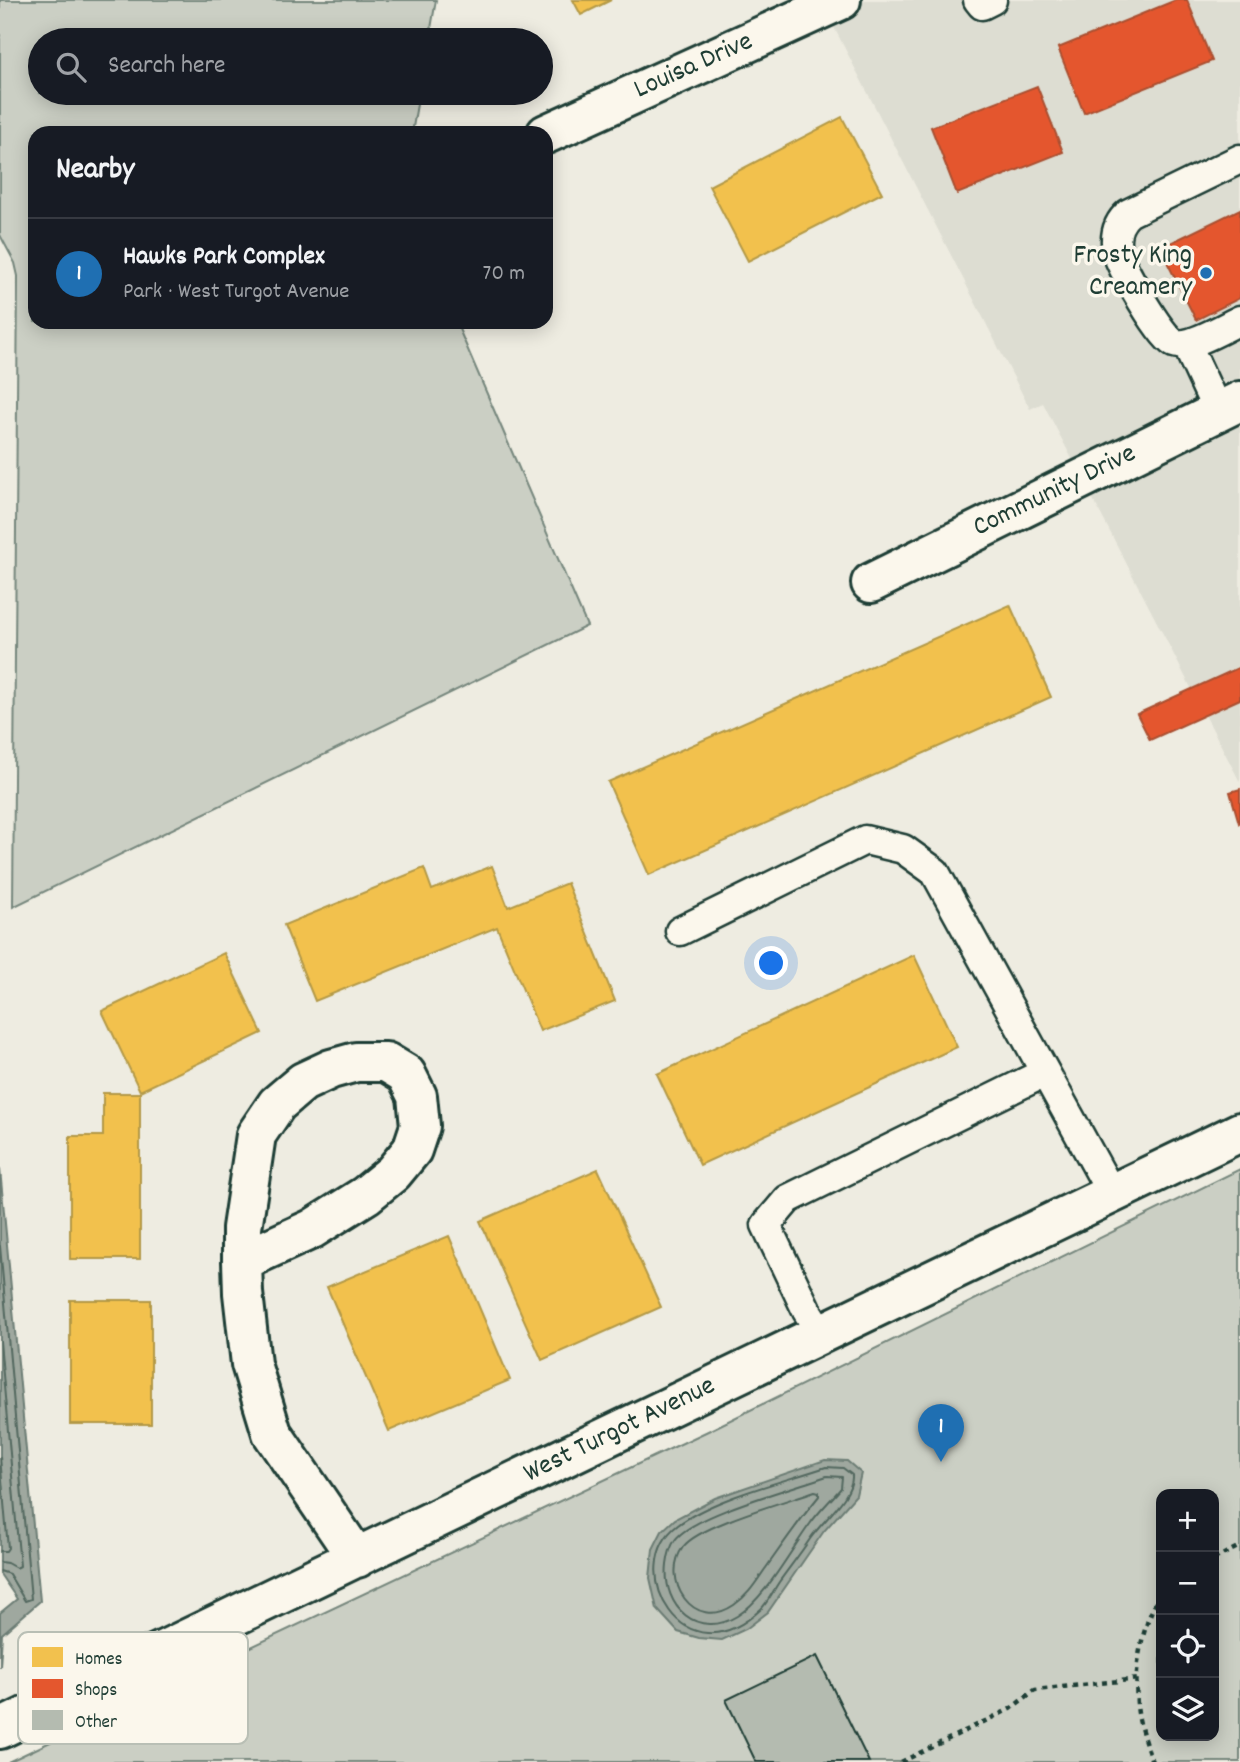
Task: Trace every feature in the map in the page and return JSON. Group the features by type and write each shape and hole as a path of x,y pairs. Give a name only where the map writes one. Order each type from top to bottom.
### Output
{"street":[{"name":"Louisa Drive","path":"553,131 804,8 841,0"},
{"name":"Community Drive","path":"871,583 1229,406"},
{"path":"243,1261 312,1229 366,1195 393,1173 412,1150 420,1126 417,1096 406,1074 386,1062 356,1062 331,1069 303,1082 278,1104 256,1135 242,1228 243,1293 251,1364 272,1433 357,1558"},
{"name":"West Turgot Avenue","path":"203,1632 1240,1132"},
{"name":"West Turgot Avenue","path":"0,1729 18,1720"}],"lane":[{"path":"978,0 982,5 992,0"},
{"path":"1240,159 1129,212 1121,220 1116,234 1117,255 1157,327 1173,343 1187,345 1240,320"},
{"path":"1187,345 1229,406"},
{"path":"680,930 865,840 903,849 934,872 1112,1194"},
{"path":"821,1334 807,1311 766,1225 773,1216 788,1199 1044,1073"}],"path":[{"path":"1219,1556 1240,1546"},
{"path":"1152,1762 1137,1705 1139,1654 1156,1602"},
{"path":"901,1762 1010,1709 1035,1690 1138,1679"}],"shaded area":[{"path":"0,0 436,0 431,28 28,28 28,105 417,105 413,126 28,126 28,329 459,329 587,626 13,907 18,276 15,263 0,235"},
{"path":"820,0 1240,0 1240,782 1043,403 1030,409"},
{"path":"1240,1169 1240,1762 8,1762 46,1744 248,1744 248,1648 710,1430"}],"water":[{"path":"0,1169 40,1601 2,1634 0,1667 0,1613 17,1599 0,1574"},
{"path":"825,1460 847,1461 861,1473 856,1495 824,1531 768,1612 746,1629 722,1640 699,1638 678,1632 657,1609 650,1578 653,1549 662,1531 675,1519 715,1498"}],"building: Homes":[{"path":"573,0 611,0 581,15"},
{"path":"842,117 882,193 748,261 709,186"},
{"path":"1010,605 1051,697 649,875 608,782"},
{"path":"492,866 508,907 567,883 615,1001 540,1031 497,927 315,1001 284,925 424,868 432,890"},
{"path":"224,953 262,1033 140,1091 102,1011"},
{"path":"914,955 957,1047 700,1165 657,1074"},
{"path":"103,1093 140,1093 140,1259 70,1259 70,1136 103,1136"},
{"path":"598,1169 661,1307 542,1360 480,1221"},
{"path":"449,1236 510,1380 389,1431 327,1287"},
{"path":"70,1300 151,1300 151,1424 70,1424"}],"building: Shops":[{"path":"1176,0 1187,0 1212,61 1084,113 1058,48"},
{"path":"1037,86 1063,152 957,194 931,127"},
{"name":"Frosty King Creamery","path":"1240,209 1240,298 1196,320 1160,248"},
{"path":"1240,667 1240,699 1150,740 1137,714"},
{"path":"1240,789 1240,822 1239,823 1230,792"}],"building: Other":[{"path":"817,1656 869,1762 756,1762 726,1700"}],"place":[{"name":"Frosty King Creamery","path":"1206,273"},
{"name":"Hawks Park Complex","path":"941,1462"}]}
